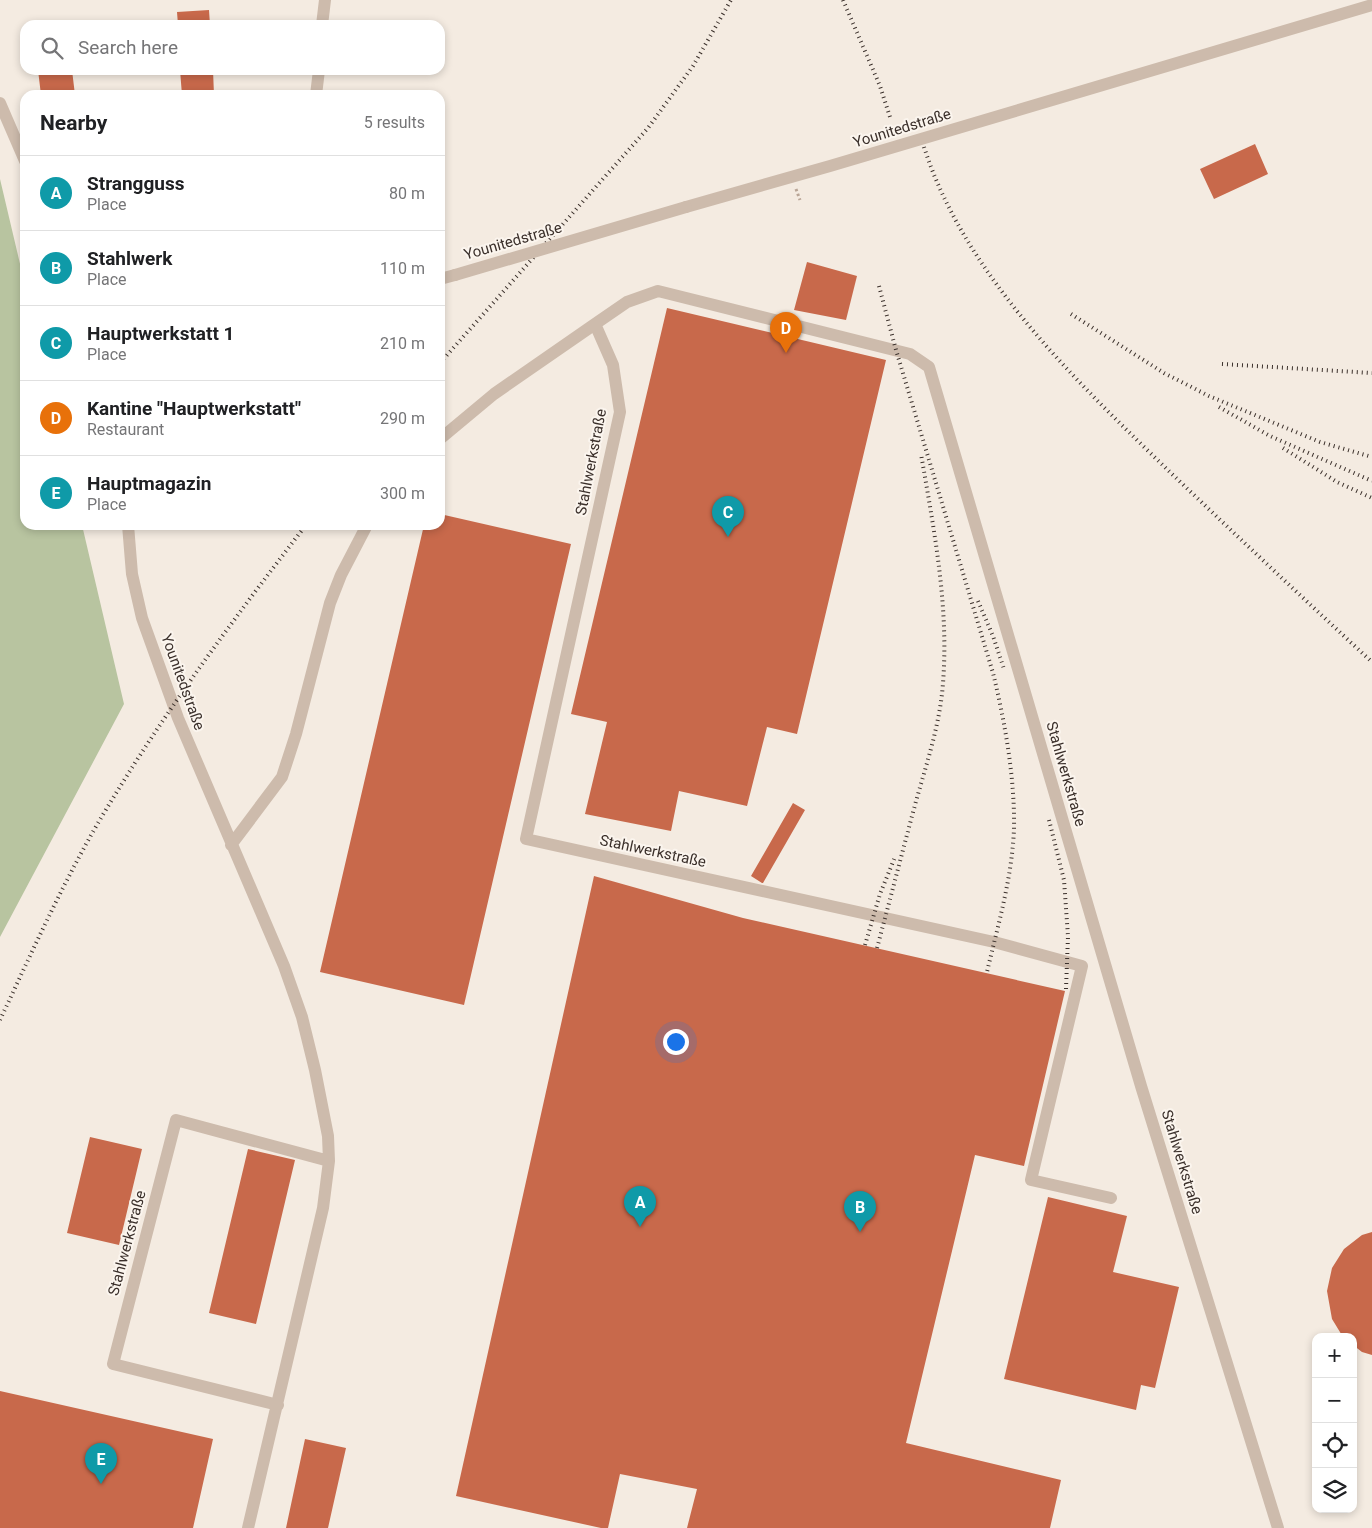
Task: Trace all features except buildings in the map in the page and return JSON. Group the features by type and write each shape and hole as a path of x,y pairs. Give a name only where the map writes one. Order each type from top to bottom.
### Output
{"lane":[{"path":"323,20 325,0"},
{"name":"Younitedstraße","path":"445,278 1372,5"},
{"path":"317,90 318,75"},
{"path":"0,103 20,149"},
{"name":"Stahlwerkstraße","path":"445,435 494,394 627,302 658,292 910,354 929,367 1139,1077 1278,1528"},
{"name":"Stahlwerkstraße","path":"595,324 613,365 620,412 526,839 994,942 1082,966 1030,1180 1111,1198"},
{"name":"Younitedstraße","path":"128,530 132,574 142,618 178,718 232,845"},
{"path":"248,1528 323,1208 329,1161 328,1136 316,1070 302,1017 284,966 232,845 282,777 296,734 330,603 341,575 364,530"},
{"name":"Stahlwerkstraße","path":"278,1405 113,1364 176,1120 329,1161"}],"path":[{"path":"796,189 800,200"}],"green space":[{"path":"0,179 20,264 20,530 83,530 124,704 0,937"}],"railway":[{"path":"445,357 648,128 693,66 731,0"},
{"path":"843,0 880,86 890,117"},
{"path":"924,147 943,194 967,240 996,283 1028,325 1063,365 1137,440 1247,546 1372,662"},
{"path":"879,286 896,350 993,673 1008,751 1013,790 1013,847 1004,901 987,972"},
{"path":"1071,314 1164,373 1209,396 1320,442 1372,457"},
{"path":"1222,364 1372,373"},
{"path":"1219,407 1270,436 1372,481"},
{"path":"1283,448 1337,482 1372,498"},
{"path":"877,948 932,745 943,683 944,625 942,597 921,454"},
{"path":"0,1020 71,872 122,784 198,671 302,530"},
{"path":"978,601 993,636 1004,669"},
{"path":"1049,820 1064,880 1068,936 1066,989"},
{"path":"865,945 880,894 895,857"}],"place":[{"name":"Kantine \"Hauptwerkstatt\"","path":"786,353"},
{"name":"Hauptwerkstatt 1","path":"728,537"},
{"name":"Strangguss","path":"640,1227"},
{"name":"Stahlwerk","path":"860,1232"},
{"name":"Hauptmagazin","path":"101,1484"}]}
